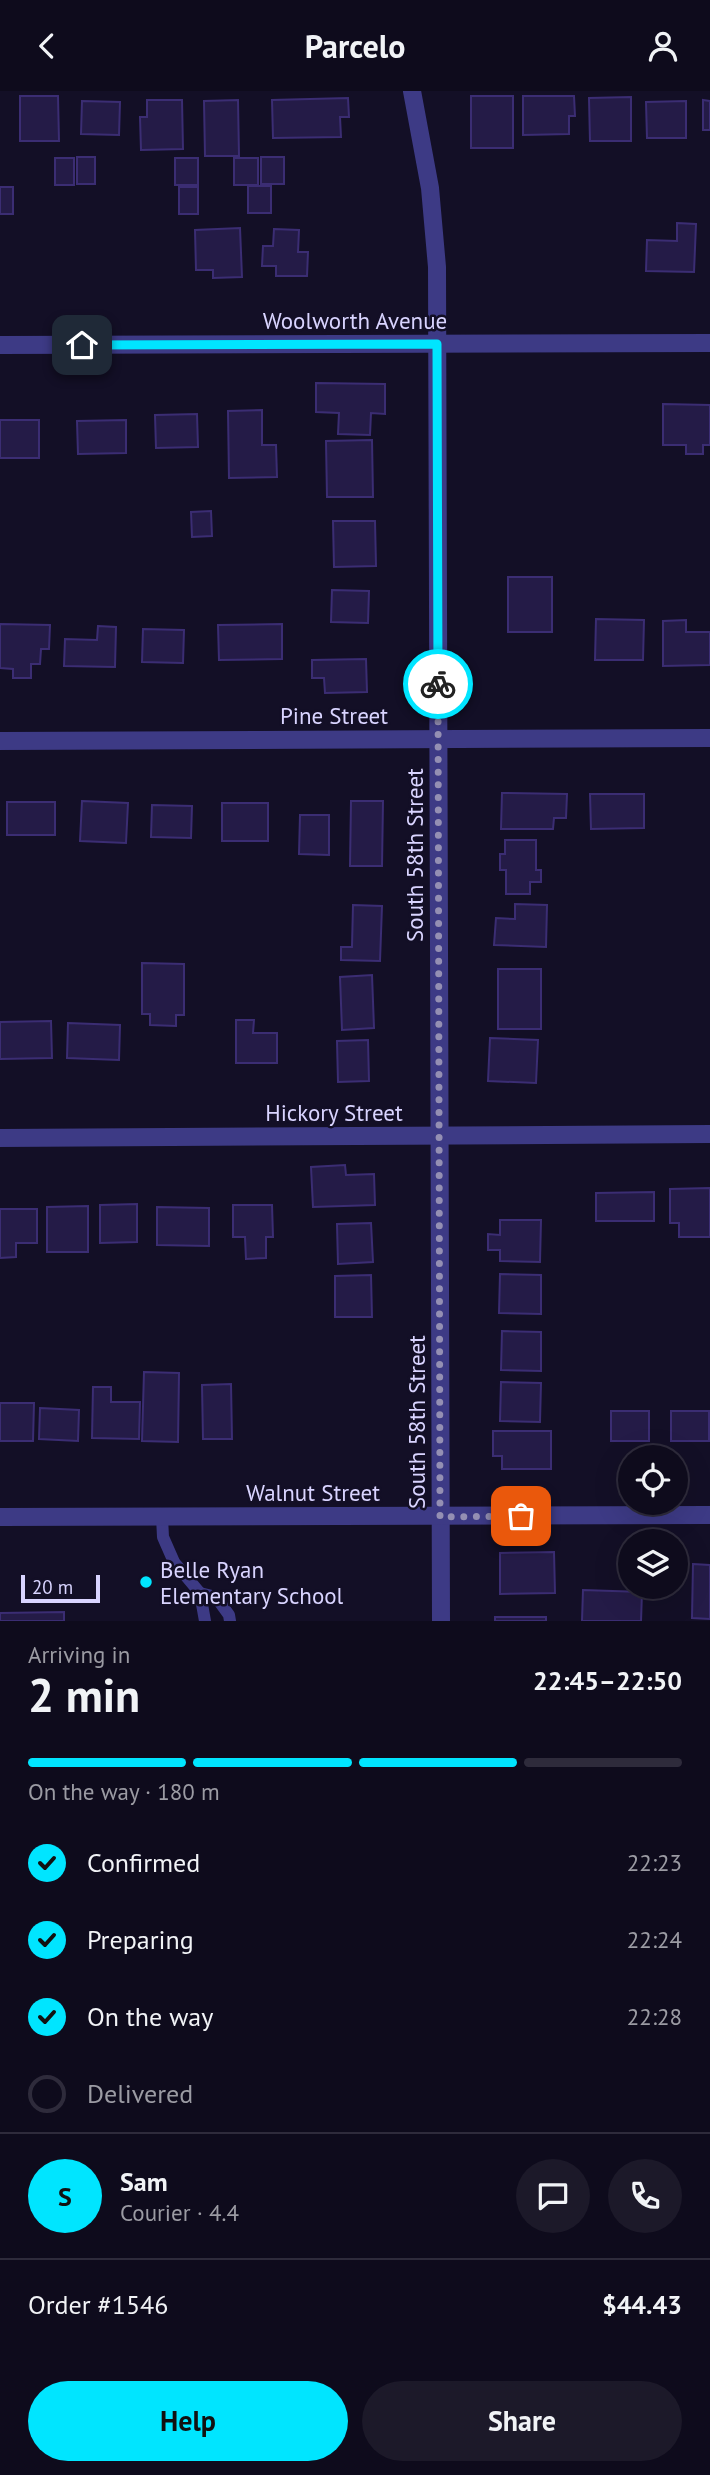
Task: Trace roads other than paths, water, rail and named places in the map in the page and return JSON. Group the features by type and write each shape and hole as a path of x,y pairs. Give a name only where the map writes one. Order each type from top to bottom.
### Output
{"street":[{"name":"South 58th Street","path":"412,91 430,188 437,267 441,1621"},
{"name":"Woolworth Avenue","path":"0,345 710,343"},
{"name":"Pine Street","path":"0,741 710,738"},
{"name":"Hickory Street","path":"0,1138 710,1134"},
{"name":"Walnut Street","path":"0,1517 710,1515"}],"lane":[{"path":"162,1517 163,1537 174,1562 200,1593 205,1621"},
{"path":"200,1593 216,1597 229,1615 230,1621"}],"place":[{"name":"Belle Ryan Elementary School","path":"146,1582"}]}
